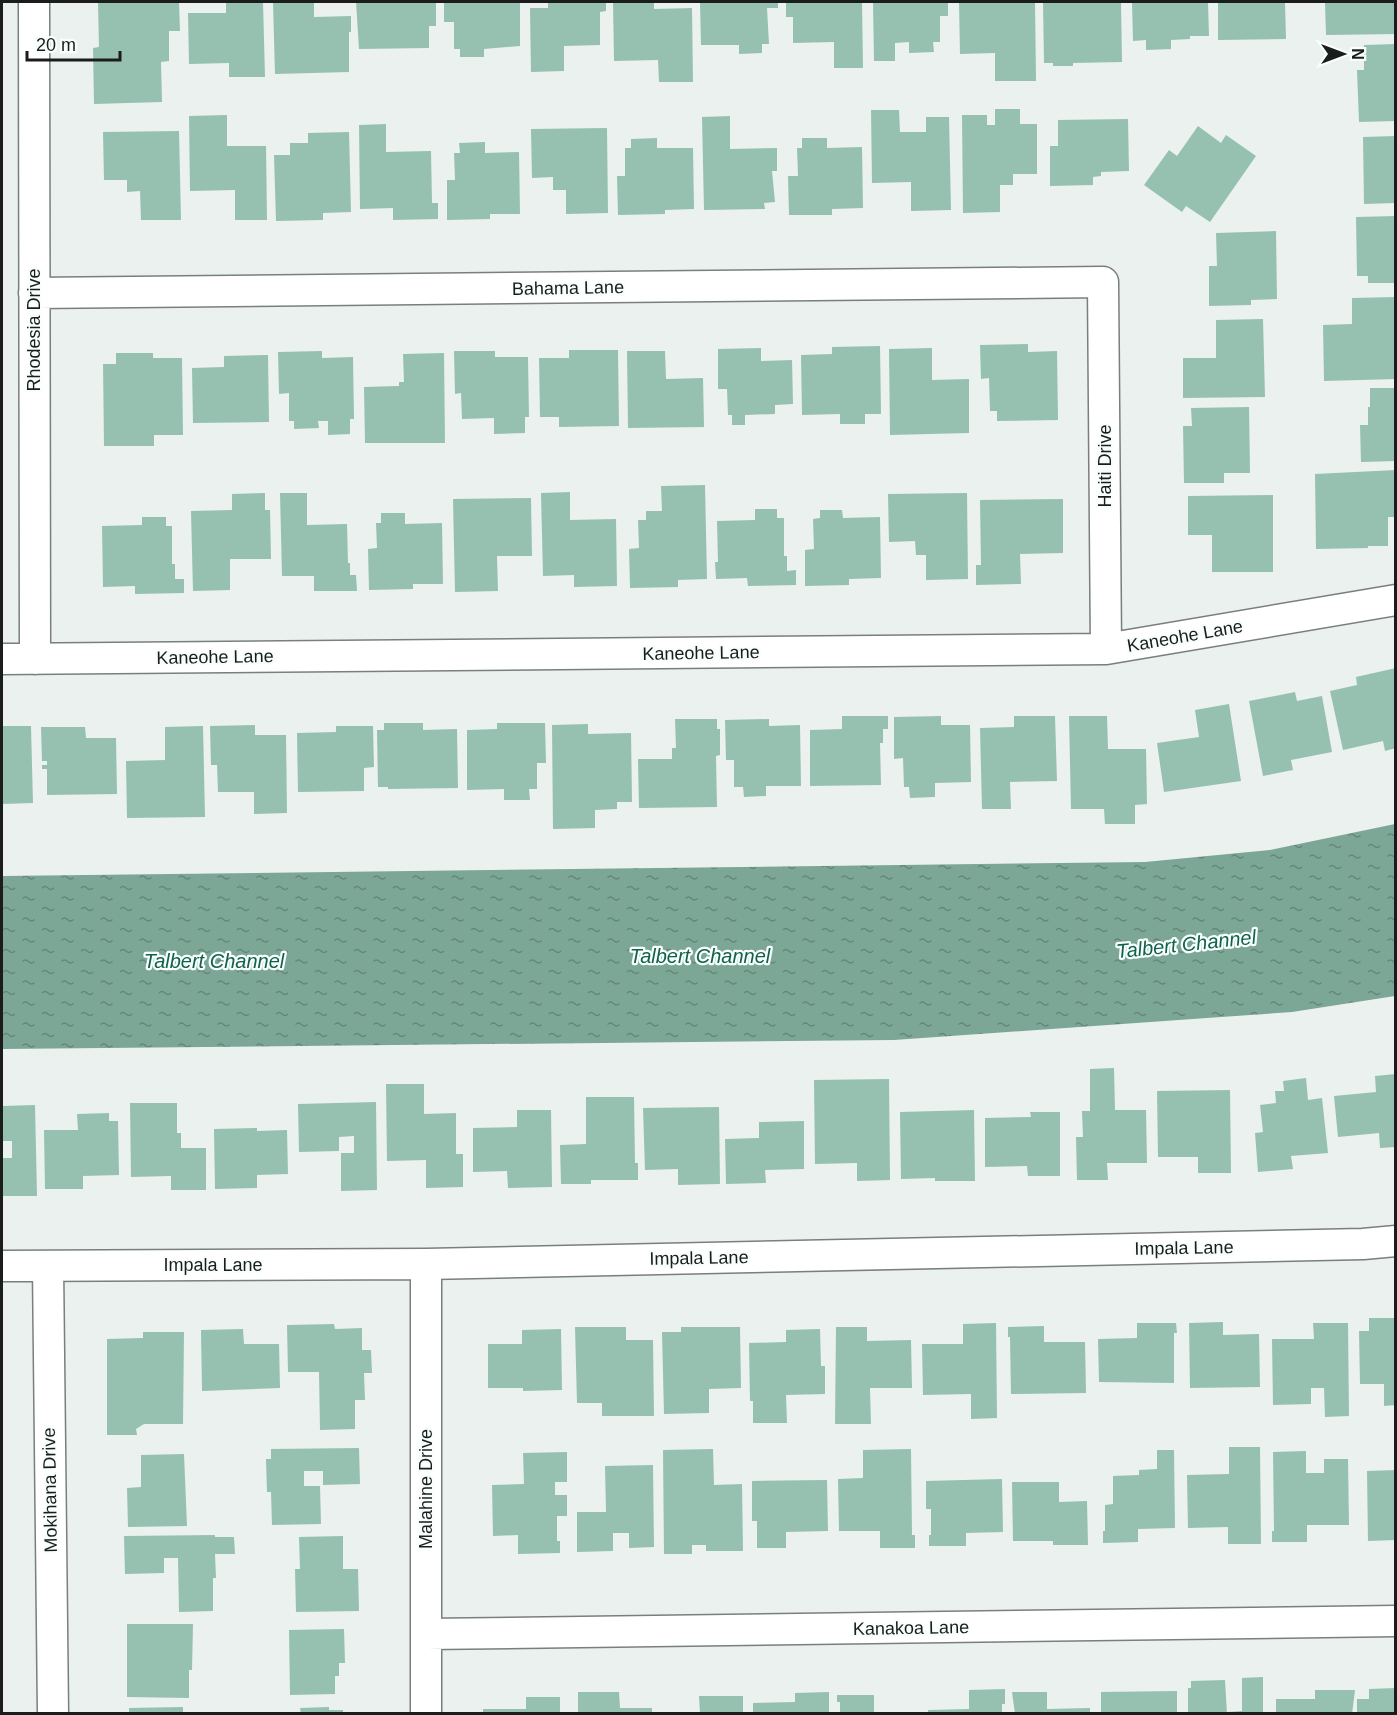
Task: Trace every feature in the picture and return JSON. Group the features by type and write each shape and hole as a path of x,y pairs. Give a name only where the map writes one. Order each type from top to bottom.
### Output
{"street":[{"name":"Rhodesia Drive","path":"34,2 35,659"},
{"name":"Bahama Lane","path":"34,293 1103,282"},
{"name":"Haiti Drive","path":"1103,282 1106,649"},
{"name":"Kaneohe Lane","path":"2,658 1106,649 1395,600"},
{"name":"Impala Lane","path":"2,1266 426,1264 1363,1244 1395,1241"},
{"name":"Malahine Drive","path":"426,1264 426,1713"},
{"name":"Mokihana Drive","path":"48,1266 53,1713"},
{"name":"Kanakoa Lane","path":"427,1634 1395,1621"}],"water":[{"name":"Talbert Channel","path":"1395,824 1395,996 1292,1012 894,1040 2,1049 2,876 1145,862 1270,850"}],"building":[{"path":"98,2 179,2 180,31 169,31 169,61 161,62 162,102 94,104 93,48 99,47"},
{"path":"226,2 263,2 265,77 229,77 229,63 189,64 188,13 226,13"},
{"path":"273,2 314,2 314,17 351,16 349,72 275,74"},
{"path":"356,2 436,2 436,26 429,26 429,48 359,49"},
{"path":"444,2 520,2 520,46 484,49 484,57 460,57 460,49 454,49 454,22 444,22"},
{"path":"548,2 606,2 606,11 600,12 600,45 564,46 564,71 531,72 530,8 548,8"},
{"path":"613,2 654,2 654,9 692,8 693,82 659,82 658,60 614,61"},
{"path":"700,2 778,2 778,8 767,8 769,44 762,44 762,53 739,54 739,45 701,45"},
{"path":"786,2 862,2 863,68 834,68 834,42 793,43 793,17 786,17"},
{"path":"873,2 948,2 948,16 940,16 940,42 933,42 934,52 909,53 909,42 895,43 895,61 874,61"},
{"path":"959,2 1035,2 1036,81 995,81 995,53 960,54"},
{"path":"1043,2 1121,2 1122,62 1073,63 1073,66 1053,66 1053,63 1044,63"},
{"path":"1132,2 1208,2 1209,36 1190,36 1190,39 1171,40 1171,49 1146,50 1146,40 1133,41"},
{"path":"1218,2 1285,2 1286,39 1218,40"},
{"path":"1325,2 1396,2 1396,34 1326,35"},
{"path":"1396,44 1396,121 1359,122 1357,70 1364,70 1364,45"},
{"path":"995,109 1020,109 1020,124 1037,124 1037,174 1013,174 1013,185 1000,185 1000,212 963,213 962,115 987,115 987,125 995,125"},
{"path":"871,110 899,110 900,132 926,132 926,117 949,117 951,210 911,211 911,182 872,183"},
{"path":"227,115 227,146 266,146 267,220 235,220 235,190 190,191 189,116"},
{"path":"730,116 730,149 777,148 777,171 772,171 775,202 764,203 765,209 704,210 702,117"},
{"path":"1128,119 1129,171 1101,172 1101,176 1093,177 1093,185 1050,186 1050,146 1058,146 1058,120"},
{"path":"386,124 386,152 431,151 432,203 438,203 438,219 393,220 393,208 360,209 359,125"},
{"path":"1198,126 1221,143 1226,135 1256,156 1210,222 1186,206 1182,212 1144,185 1169,150 1177,156"},
{"path":"607,128 608,213 566,214 566,190 553,190 553,177 532,178 531,129"},
{"path":"179,131 181,220 141,220 140,191 127,192 127,180 104,180 103,132"},
{"path":"349,132 351,212 323,213 323,220 276,221 274,155 290,155 290,143 308,143 308,133"},
{"path":"1396,136 1396,203 1364,204 1363,137"},
{"path":"657,138 657,148 693,148 694,209 665,210 665,214 618,215 617,176 625,176 625,148 631,148 631,139"},
{"path":"802,138 827,138 827,148 862,147 863,208 832,209 832,215 789,215 788,176 798,176 797,148 802,148"},
{"path":"485,142 485,153 519,152 520,214 490,214 490,219 447,220 447,180 455,180 454,153 460,153 459,143"},
{"path":"1396,216 1396,283 1368,283 1368,276 1357,276 1356,217"},
{"path":"1276,231 1277,299 1251,300 1251,305 1209,306 1209,266 1217,266 1216,233"},
{"path":"1396,297 1396,379 1324,381 1323,325 1352,324 1352,298"},
{"path":"1263,319 1265,397 1183,398 1183,358 1216,358 1216,320"},
{"path":"1028,344 1028,352 1057,351 1058,420 997,421 997,411 990,411 989,378 981,379 980,345"},
{"path":"880,346 881,414 865,414 865,424 840,424 840,414 802,415 801,355 832,354 832,347"},
{"path":"761,348 761,361 792,360 793,404 775,405 775,414 745,415 745,425 732,425 732,415 728,415 727,389 718,389 718,349"},
{"path":"932,348 932,380 969,379 969,433 890,435 889,349"},
{"path":"569,350 618,350 619,426 559,427 559,417 540,417 539,358 569,358"},
{"path":"322,351 322,358 353,357 354,419 350,419 350,434 328,435 328,421 318,421 319,428 294,429 294,421 289,421 289,393 279,394 278,352"},
{"path":"454,351 495,351 495,357 528,357 529,417 525,417 525,433 494,434 494,418 462,419 461,393 455,394"},
{"path":"627,351 665,351 666,379 703,378 704,427 628,428"},
{"path":"116,353 153,353 153,358 182,358 183,435 154,435 154,446 104,446 103,364 116,364"},
{"path":"444,353 445,443 365,443 364,387 399,386 399,382 404,382 403,354"},
{"path":"268,355 269,422 193,423 192,368 224,367 224,356"},
{"path":"1370,388 1396,388 1396,461 1361,462 1360,425 1368,425"},
{"path":"1249,407 1250,473 1224,473 1224,483 1184,483 1183,426 1192,426 1191,408"},
{"path":"1396,470 1396,517 1388,517 1388,546 1316,549 1315,474"},
{"path":"705,485 707,579 678,580 678,587 630,588 629,549 639,548 638,520 646,520 646,511 662,511 661,486"},
{"path":"570,492 570,520 616,519 617,586 574,587 574,575 543,576 541,493"},
{"path":"265,493 265,510 270,510 271,559 230,559 230,590 193,591 191,511 232,510 232,494"},
{"path":"280,493 307,493 307,525 347,524 348,563 350,563 350,575 356,575 357,591 314,591 314,576 282,576"},
{"path":"967,493 968,579 926,580 926,555 916,555 915,541 889,542 888,494"},
{"path":"1273,495 1273,572 1212,572 1212,535 1188,535 1188,496"},
{"path":"531,498 532,556 497,556 498,591 455,592 453,499"},
{"path":"1063,499 1063,553 1020,554 1021,584 976,585 976,565 981,565 980,500"},
{"path":"755,509 777,509 777,518 784,518 784,556 787,556 787,571 796,570 796,585 748,586 747,578 716,579 717,521 755,520"},
{"path":"820,510 842,510 843,518 880,517 881,578 849,579 849,585 805,586 805,550 814,549 813,519 820,518"},
{"path":"381,513 405,513 405,524 442,523 443,584 413,584 413,589 369,590 368,549 377,548 376,523 381,523"},
{"path":"142,517 166,517 166,526 172,526 172,564 175,564 175,579 184,579 184,593 135,594 135,586 103,587 102,526 142,525"},
{"path":"1396,668 1396,748 1385,751 1383,741 1343,750 1330,691 1357,685 1356,677"},
{"path":"1295,692 1297,701 1322,696 1332,752 1291,760 1293,770 1263,776 1249,701"},
{"path":"1229,704 1241,781 1164,792 1157,743 1199,737 1195,710"},
{"path":"842,716 888,716 888,729 883,729 883,743 880,743 881,785 810,786 810,730 842,729"},
{"path":"941,716 941,725 970,725 971,782 935,783 935,797 910,798 909,787 904,787 903,758 894,759 894,717"},
{"path":"1014,716 1055,716 1057,781 1010,782 1011,809 982,809 980,728 1014,727"},
{"path":"1069,716 1107,716 1108,749 1146,749 1147,804 1135,805 1135,824 1105,824 1104,809 1071,809"},
{"path":"675,719 717,719 717,729 720,729 720,755 716,756 717,807 639,808 638,759 672,759 672,748 676,748"},
{"path":"769,719 769,726 800,725 801,786 766,786 766,796 744,797 743,787 734,787 734,760 726,760 725,720"},
{"path":"384,723 423,723 423,730 457,729 458,788 388,789 388,787 378,787 377,730 384,730"},
{"path":"497,723 545,723 546,763 537,763 537,789 529,789 530,800 504,800 504,789 467,790 467,730 497,729"},
{"path":"588,724 588,734 631,733 632,802 617,802 617,809 595,810 595,828 553,829 552,725"},
{"path":"255,725 255,735 286,735 287,813 254,814 254,792 218,792 217,765 211,765 210,726"},
{"path":"2,726 31,726 33,803 2,804"},
{"path":"203,726 205,817 127,818 126,761 165,760 165,727"},
{"path":"336,726 373,726 374,767 364,768 364,791 298,792 297,733 336,732"},
{"path":"41,727 85,727 86,738 116,738 117,794 47,795 47,769 42,769 42,765 47,765 47,761 42,761"},
{"path":"1114,1068 1115,1110 1146,1110 1147,1163 1107,1163 1108,1180 1077,1180 1076,1137 1083,1137 1082,1111 1090,1111 1090,1069"},
{"path":"1396,1074 1396,1147 1380,1148 1379,1133 1338,1137 1334,1096 1376,1092 1375,1076"},
{"path":"1306,1078 1308,1100 1322,1098 1328,1153 1291,1156 1293,1169 1258,1172 1255,1133 1263,1132 1260,1105 1276,1103 1275,1091 1284,1091 1283,1081"},
{"path":"889,1079 890,1180 857,1181 857,1163 815,1164 814,1080"},
{"path":"386,1084 424,1084 424,1114 456,1113 456,1154 463,1154 463,1187 426,1188 426,1160 387,1161"},
{"path":"1230,1090 1231,1173 1198,1173 1198,1157 1158,1157 1157,1091"},
{"path":"586,1097 634,1097 635,1163 638,1163 638,1180 591,1180 591,1184 561,1184 560,1145 586,1144"},
{"path":"376,1102 377,1190 341,1191 341,1153 354,1153 354,1136 339,1137 339,1151 299,1152 298,1104"},
{"path":"130,1103 177,1103 177,1133 181,1133 181,1148 206,1148 206,1190 171,1190 171,1176 131,1177"},
{"path":"35,1105 37,1196 2,1196 2,1158 12,1158 12,1141 2,1141 2,1106"},
{"path":"719,1107 720,1184 678,1185 678,1169 645,1170 643,1108"},
{"path":"517,1110 551,1110 552,1187 508,1188 507,1171 473,1172 473,1128 517,1127"},
{"path":"974,1110 975,1181 935,1181 935,1178 901,1179 900,1112"},
{"path":"1030,1112 1060,1112 1060,1176 1028,1176 1027,1166 985,1167 985,1118 1031,1117"},
{"path":"109,1113 109,1121 118,1121 119,1175 83,1176 83,1189 45,1189 44,1130 78,1130 77,1114"},
{"path":"804,1121 804,1169 765,1170 766,1183 726,1184 725,1139 759,1138 759,1122"},
{"path":"257,1128 257,1131 287,1130 288,1174 257,1175 257,1188 215,1189 214,1129"},
{"path":"1369,1318 1396,1318 1396,1405 1384,1406 1384,1384 1360,1384 1359,1331 1369,1331"},
{"path":"1223,1322 1223,1335 1259,1334 1260,1387 1190,1388 1189,1323"},
{"path":"996,1323 997,1418 971,1419 971,1394 923,1395 922,1344 963,1344 963,1324"},
{"path":"1137,1323 1176,1323 1174,1383 1099,1382 1098,1339 1137,1338"},
{"path":"1313,1323 1348,1323 1349,1416 1325,1417 1324,1388 1311,1388 1311,1404 1273,1405 1272,1339 1314,1339"},
{"path":"334,1324 335,1329 362,1328 362,1350 371,1350 372,1373 364,1373 365,1400 355,1400 355,1429 320,1430 319,1372 288,1372 287,1325"},
{"path":"1044,1326 1044,1342 1085,1342 1086,1393 1011,1394 1008,1327"},
{"path":"575,1327 626,1327 626,1340 653,1340 654,1416 602,1416 602,1403 577,1403"},
{"path":"681,1327 740,1327 741,1388 709,1389 709,1413 664,1414 662,1332 681,1332"},
{"path":"836,1327 867,1327 867,1341 911,1340 912,1388 870,1388 871,1424 835,1424"},
{"path":"243,1329 244,1344 279,1344 280,1388 202,1391 201,1330"},
{"path":"561,1329 562,1390 523,1391 523,1388 488,1388 488,1344 522,1344 522,1330"},
{"path":"820,1329 821,1366 825,1366 825,1394 786,1395 787,1423 753,1423 753,1401 750,1401 749,1343 786,1342 786,1330"},
{"path":"143,1332 184,1332 183,1424 144,1424 136,1429 137,1435 107,1435 107,1339 143,1338"},
{"path":"1229,1447 1260,1447 1261,1544 1228,1544 1228,1527 1188,1528 1187,1475 1229,1474"},
{"path":"359,1448 360,1484 323,1485 323,1471 304,1471 304,1486 320,1486 321,1524 272,1525 271,1492 267,1492 266,1459 271,1459 271,1449"},
{"path":"713,1449 714,1485 742,1484 743,1551 706,1551 706,1545 692,1545 692,1554 664,1554 663,1450"},
{"path":"911,1449 912,1535 915,1535 915,1548 880,1548 880,1531 839,1531 838,1479 863,1478 863,1450"},
{"path":"1157,1450 1174,1450 1175,1528 1138,1529 1138,1542 1103,1543 1105,1505 1113,1504 1113,1476 1139,1475 1139,1470 1157,1469"},
{"path":"1306,1451 1306,1473 1324,1473 1324,1459 1348,1459 1349,1525 1307,1525 1307,1542 1272,1542 1272,1531 1274,1531 1273,1452"},
{"path":"567,1452 567,1482 555,1482 555,1495 567,1495 567,1516 557,1516 557,1541 560,1541 560,1553 518,1554 518,1535 493,1536 492,1485 524,1484 523,1453"},
{"path":"184,1454 187,1526 128,1527 127,1488 141,1487 141,1455"},
{"path":"653,1465 654,1547 629,1548 629,1533 613,1533 613,1551 577,1552 577,1512 606,1512 605,1466"},
{"path":"1396,1470 1396,1540 1368,1541 1367,1471"},
{"path":"1002,1479 1003,1532 966,1533 966,1546 929,1546 931,1509 926,1509 926,1481"},
{"path":"827,1480 828,1531 786,1532 786,1548 757,1548 757,1521 752,1521 752,1481"},
{"path":"1012,1482 1059,1482 1059,1502 1087,1501 1088,1545 1053,1545 1053,1541 1013,1541"},
{"path":"215,1535 215,1537 234,1537 235,1554 215,1554 216,1578 213,1578 213,1611 179,1612 178,1558 164,1558 164,1573 125,1574 124,1536"},
{"path":"343,1536 343,1569 358,1569 359,1611 296,1612 295,1569 300,1569 299,1537"},
{"path":"127,1624 193,1624 189,1698 127,1697"},
{"path":"344,1629 345,1663 339,1663 339,1676 335,1676 335,1694 290,1695 289,1630"},
{"path":"1263,1677 1263,1714 1227,1714 1227,1712 1242,1711 1242,1678"},
{"path":"1225,1680 1227,1714 1188,1714 1188,1688 1191,1688 1191,1681"},
{"path":"1396,1688 1396,1714 1357,1714 1357,1699 1369,1699 1369,1689"},
{"path":"1005,1689 1002,1714 928,1714 928,1710 969,1709 969,1690"},
{"path":"1315,1690 1355,1690 1352,1714 1276,1714 1276,1699 1315,1699"},
{"path":"1177,1691 1177,1714 1101,1714 1101,1692"},
{"path":"578,1692 619,1692 620,1708 652,1708 652,1714 578,1714"},
{"path":"829,1692 829,1714 753,1714 753,1703 795,1702 795,1693"},
{"path":"1012,1692 1047,1692 1047,1709 1090,1708 1090,1714 1015,1714"},
{"path":"837,1695 874,1695 874,1714 840,1714 840,1702 837,1702"},
{"path":"699,1696 743,1696 743,1714 700,1714"},
{"path":"526,1697 560,1697 560,1714 483,1714 483,1709 526,1709"},
{"path":"183,1707 183,1714 129,1714 129,1708"},
{"path":"329,1707 329,1710 343,1710 343,1714 301,1714 300,1708"}]}
